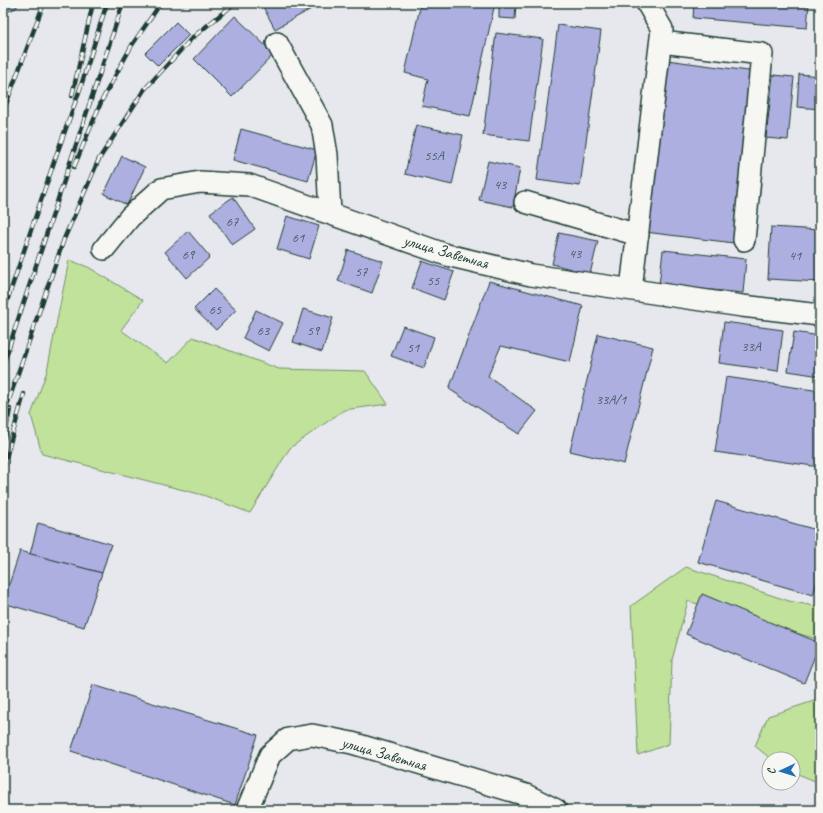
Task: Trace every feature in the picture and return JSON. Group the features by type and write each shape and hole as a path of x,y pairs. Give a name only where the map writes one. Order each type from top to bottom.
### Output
{"street":[{"path":"631,289 662,29 647,3"},
{"path":"660,42 762,54 744,240"},
{"path":"277,43 322,125 327,155 330,213"},
{"name":"улица Заветная","path":"104,249 130,217 161,189 200,182 249,185 447,255 531,275 742,306 820,314"},
{"path":"525,202 638,235"},
{"name":"улица Заветная","path":"247,810 270,755 288,739 312,735 352,743 526,795 556,810"}],"green space":[{"path":"69,260 88,267 143,300 121,330 168,363 193,337 279,369 365,371 388,404 344,410 290,448 250,513 203,495 42,454 31,415 47,371"},
{"path":"686,567 789,601 820,607 820,640 688,601 672,660 669,744 638,755 631,606"},
{"path":"820,699 820,783 801,775 801,751 761,751 755,746 768,716"}],"building":[{"path":"3,3 19,3 16,8 9,11 5,8 3,11"},
{"path":"261,3 322,3 275,29"},
{"path":"421,3 495,3 470,116 422,106 428,79 405,73"},
{"path":"499,3 516,3 515,19 499,18"},
{"path":"694,3 809,3 807,28 693,18"},
{"path":"235,16 274,54 232,97 194,59"},
{"path":"176,22 189,35 158,66 145,53"},
{"path":"558,25 601,31 580,186 537,180"},
{"path":"496,33 543,39 529,141 483,135"},
{"path":"667,60 756,72 734,243 645,232"},
{"path":"799,74 820,76 820,109 797,107"},
{"path":"773,75 794,77 788,140 766,138"},
{"path":"416,125 463,135 452,185 405,174"},
{"path":"241,129 317,150 308,181 233,160"},
{"path":"122,156 145,167 127,205 104,194"},
{"path":"488,161 520,168 513,207 479,200"},
{"path":"233,197 255,229 232,245 210,213"},
{"path":"287,216 319,226 309,259 277,249"},
{"path":"771,227 820,230 820,282 768,279"},
{"path":"188,231 210,257 187,278 165,252"},
{"path":"559,233 598,241 590,274 552,264"},
{"path":"348,250 383,261 372,293 338,281"},
{"path":"663,250 746,259 743,293 659,285"},
{"path":"422,261 454,272 444,300 412,288"},
{"path":"489,281 583,306 570,362 501,346 488,376 537,411 519,434 449,389"},
{"path":"214,289 236,310 216,330 194,309"},
{"path":"303,309 333,318 322,352 293,342"},
{"path":"256,310 283,323 269,351 243,338"},
{"path":"724,322 783,330 778,371 719,363"},
{"path":"403,326 434,337 424,368 391,356"},
{"path":"794,332 820,336 820,376 788,371"},
{"path":"598,334 653,347 624,464 570,451"},
{"path":"726,377 820,391 820,467 715,452"},
{"path":"716,501 820,531 820,571 813,595 698,562"},
{"path":"38,523 111,544 102,573 30,554"},
{"path":"20,551 102,573 84,627 3,603"},
{"path":"702,594 820,643 804,683 686,634"},
{"path":"93,685 258,735 235,805 71,751"}],"railway":[{"path":"3,112 44,3"},
{"path":"72,96 93,3"},
{"path":"3,313 80,89 107,3"},
{"path":"3,365 123,3"},
{"path":"74,167 102,100 132,45 161,3"},
{"path":"3,417 64,239 99,159 144,90 192,38 235,3"},
{"path":"3,468 24,394"},
{"path":"3,445 10,409"}]}
